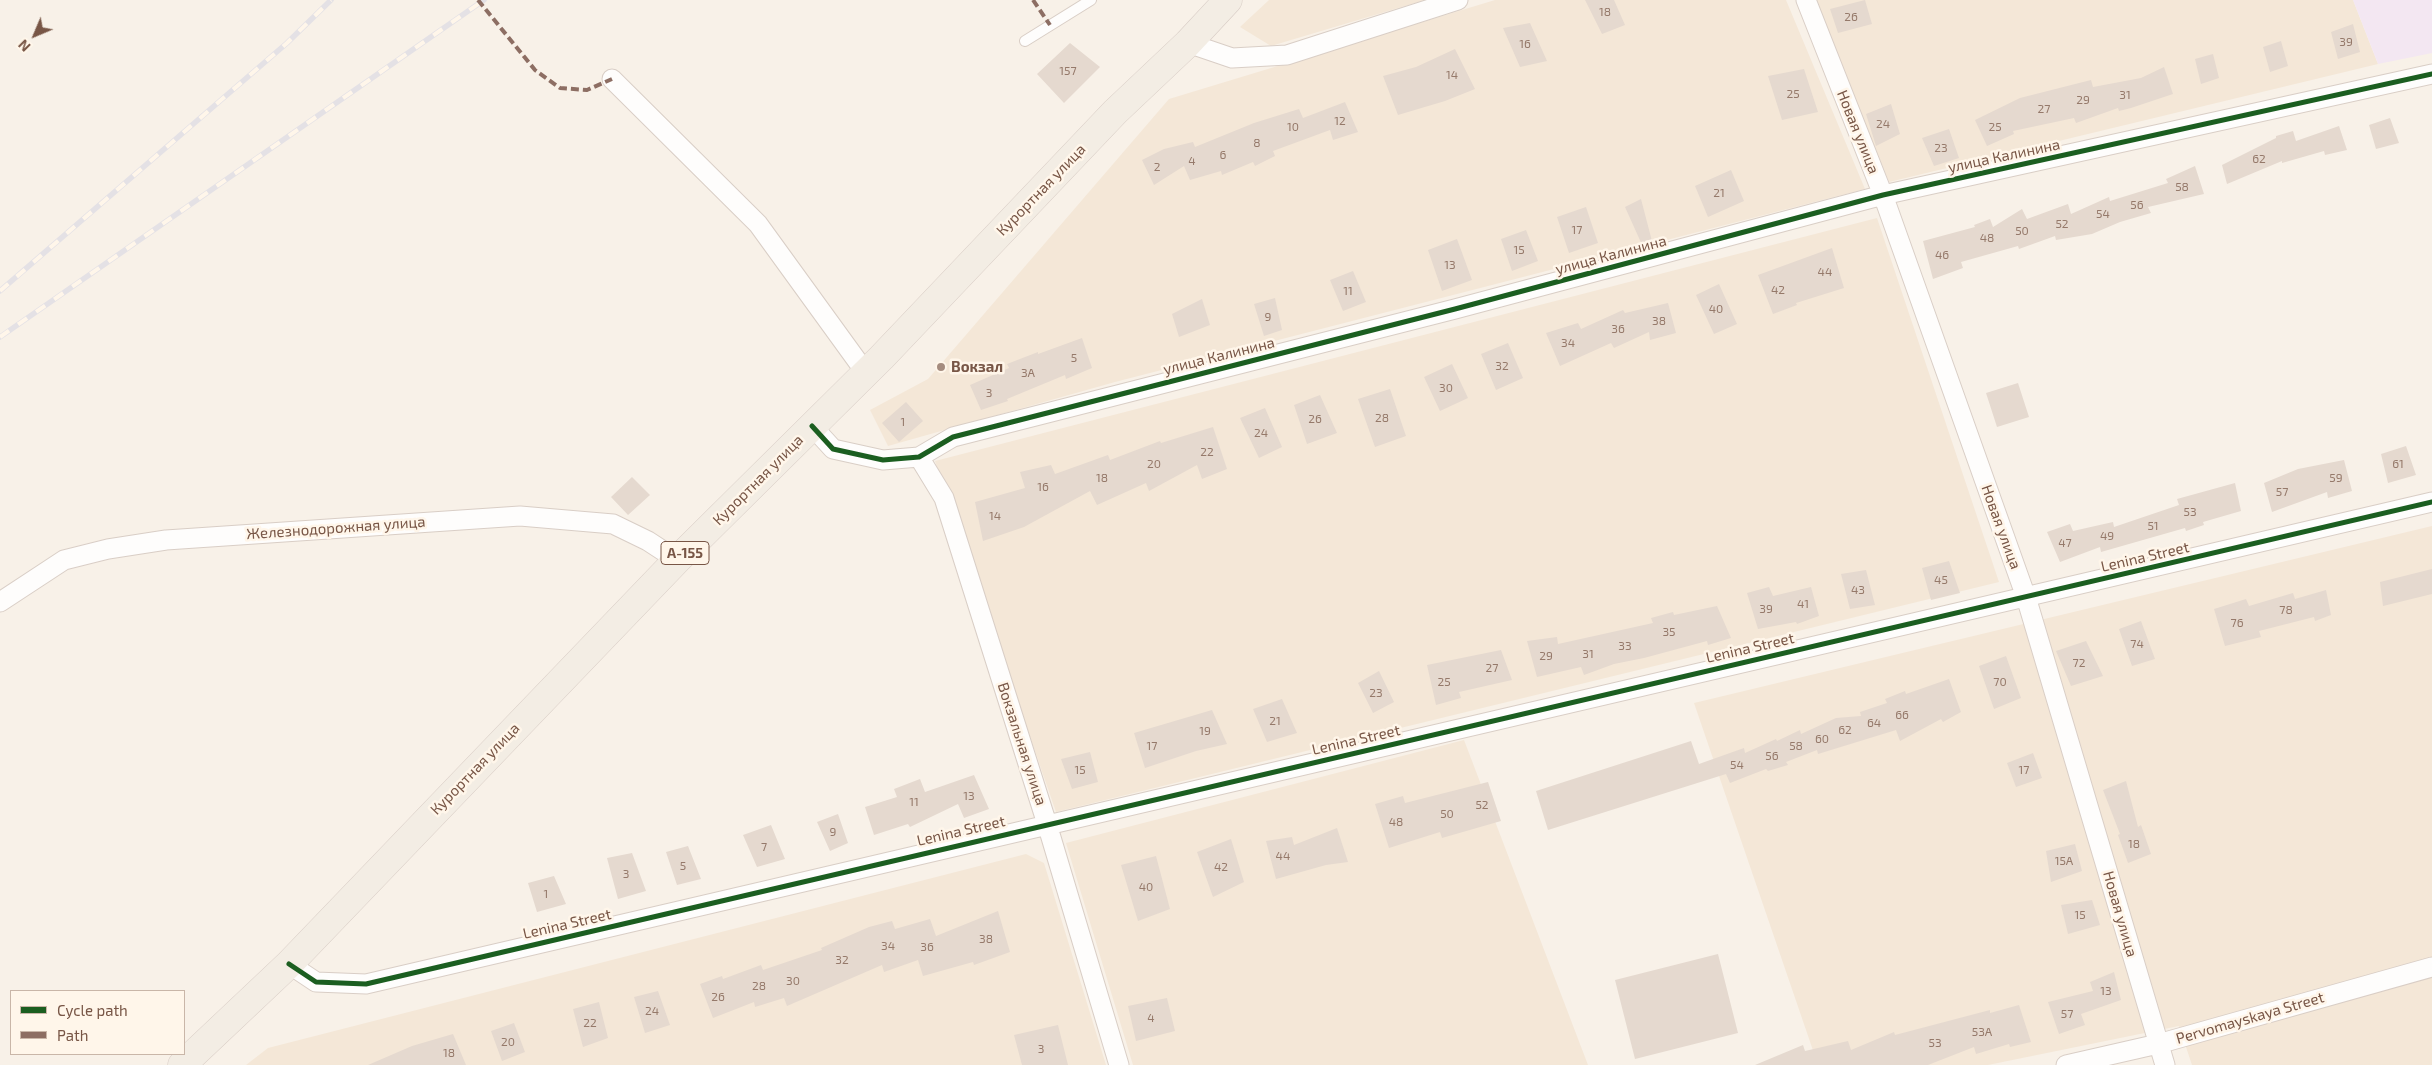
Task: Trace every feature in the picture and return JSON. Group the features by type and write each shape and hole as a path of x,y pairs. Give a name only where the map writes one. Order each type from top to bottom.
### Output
{"main road":[{"name":"Курортная улица","path":"182,1065 289,964 678,560 866,373 1116,112 1188,43 1228,0"}],"street":[{"path":"1188,43 1232,58 1287,55 1458,0"},
{"name":"Новая улица","path":"1806,0 1883,195 2026,598 2165,1065"},
{"name":"улица Калинина","path":"812,426 833,449 882,460 919,457 954,437 1455,309 1883,195 2432,74"},
{"path":"612,79 758,224 866,373"},
{"name":"Вокзальная улица","path":"919,457 944,498 1047,824 1120,1065"},
{"name":"Lenina Street","path":"289,964 316,982 366,984 2432,502"},
{"name":"Железнодорожная улица","path":"0,602 64,560 108,549 166,540 520,516 612,524 648,541 678,560"},
{"name":"Pervomayskaya Street","path":"2066,1065 2158,1044 2432,967"}],"lane":[{"path":"1025,41 1091,0"}],"shaded area":[{"path":"1269,0 1425,0 1271,46 1240,27"},
{"path":"1495,0 1786,0 1865,189 1115,382 888,446 870,410 928,379 1169,99"},
{"path":"1815,0 2353,0 2378,64 1889,182"},
{"path":"2353,0 2432,0 2432,53 2378,64"},
{"path":"1877,218 1999,582 1056,812 935,461"},
{"path":"2432,526 2432,1065 2192,1065 2179,1026 1988,1065 1818,1065 1694,703"},
{"path":"1464,740 1588,1065 1133,1065 1066,843"},
{"path":"1026,854 1044,863 1106,1065 246,1065 268,1048"}],"building":[{"path":"1585,0 1614,0 1625,25 1602,34"},
{"path":"1865,0 1872,24 1838,33 1830,9"},
{"path":"1530,23 1547,61 1520,67 1503,28"},
{"path":"2353,24 2360,52 2338,59 2331,32"},
{"path":"2281,41 2288,66 2270,72 2263,47"},
{"path":"1070,43 1100,67 1064,103 1037,74"},
{"path":"1455,49 1475,89 1445,101 1398,115 1383,76 1416,67"},
{"path":"2213,54 2219,78 2201,84 2195,59"},
{"path":"2164,67 2173,94 2131,108 2119,111 2118,108 2076,123 2074,118 2013,131 2014,134 1987,146 1975,120 2020,98 2091,80 2093,87 2141,78"},
{"path":"1804,69 1818,112 1782,120 1768,76"},
{"path":"1345,102 1358,132 1333,140 1330,130 1273,151 1275,156 1255,166 1253,162 1222,175 1221,171 1190,180 1184,166 1154,185 1142,160 1164,149 1193,142 1195,147 1254,123 1299,109 1303,118"},
{"path":"1891,104 1900,134 1876,146 1866,114"},
{"path":"2390,118 2399,143 2376,149 2369,125"},
{"path":"2339,126 2347,150 2325,155 2324,151 2282,163 2282,161 2227,184 2222,165 2276,138 2276,136 2293,131 2296,141"},
{"path":"1949,129 1959,158 1934,166 1922,138"},
{"path":"2195,166 2204,194 2148,207 2151,213 2120,222 2092,234 2056,240 2055,236 2019,249 2018,246 1961,262 1963,268 1933,279 1923,241 1975,227 1974,225 1990,219 1993,227 2022,209 2027,219 2068,204 2071,214 2109,197 2110,201 2168,183 2166,179"},
{"path":"1731,170 1744,201 1708,217 1695,186"},
{"path":"1641,199 1653,245 1643,247 1625,207"},
{"path":"1586,207 1598,243 1569,253 1557,217"},
{"path":"1526,230 1538,261 1512,271 1501,239"},
{"path":"1457,239 1472,280 1442,291 1428,250"},
{"path":"1832,248 1844,288 1796,303 1797,305 1773,314 1758,275"},
{"path":"1353,271 1366,302 1343,311 1330,280"},
{"path":"1719,284 1737,324 1714,334 1696,295"},
{"path":"1275,298 1282,330 1264,336 1254,304"},
{"path":"1202,299 1210,325 1179,337 1172,314"},
{"path":"1668,303 1676,333 1650,340 1649,332 1614,348 1611,343 1560,366 1546,333 1578,323 1581,329 1623,310 1625,313"},
{"path":"1082,338 1092,368 1066,379 1065,375 1007,399 1008,401 981,410 970,385 1009,368 1007,364"},
{"path":"1508,343 1523,378 1496,390 1481,354"},
{"path":"1452,364 1468,398 1440,411 1424,377"},
{"path":"2018,383 2029,417 1997,427 1986,393"},
{"path":"1390,389 1406,436 1375,447 1358,399"},
{"path":"1320,395 1337,433 1307,444 1294,405"},
{"path":"906,402 923,421 899,442 882,423"},
{"path":"1265,408 1282,447 1259,458 1240,418"},
{"path":"1213,427 1227,469 1202,479 1197,465 1149,491 1146,483 1097,505 1090,491 1024,527 983,541 975,502 1025,488 1020,472 1051,465 1055,474 1108,455 1110,460 1160,441 1161,443"},
{"path":"2406,446 2416,475 2388,483 2381,454"},
{"path":"2344,460 2352,491 2328,498 2327,492 2272,512 2264,483 2298,469"},
{"path":"632,477 650,495 628,515 611,497"},
{"path":"2235,483 2241,511 2203,522 2204,525 2186,531 2185,528 2101,552 2100,547 2060,562 2047,532 2070,524 2073,531 2113,522 2114,527 2179,505 2177,499"},
{"path":"1949,561 1960,593 1931,600 1922,568"},
{"path":"2432,569 2432,594 2383,606 2380,582"},
{"path":"1866,570 1875,605 1850,609 1841,574"},
{"path":"1769,587 1773,596 1811,587 1819,616 1797,624 1796,622 1758,629 1747,593"},
{"path":"2326,590 2331,615 2315,621 2314,617 2259,631 2261,637 2225,646 2214,609 2246,599 2249,606 2293,593 2295,599"},
{"path":"1717,606 1731,638 1708,645 1707,641 1614,664 1584,675 1581,667 1537,677 1527,641 1557,637 1558,644 1653,623 1651,618 1673,612 1674,615"},
{"path":"2141,621 2155,659 2132,666 2119,629"},
{"path":"2086,641 2103,676 2071,686 2056,651"},
{"path":"1501,650 1512,680 1459,692 1461,698 1436,705 1427,665"},
{"path":"2006,656 2021,698 1994,709 1979,666"},
{"path":"1379,671 1394,702 1373,713 1358,683"},
{"path":"1949,679 1961,712 1943,722 1941,719 1900,741 1896,730 1818,754 1817,750 1786,762 1788,765 1768,771 1766,769 1730,783 1726,774 1548,830 1536,791 1691,741 1699,764 1744,748 1745,753 1800,730 1801,734 1836,718 1861,716 1860,712 1887,703 1885,699 1905,691 1906,694"},
{"path":"1282,699 1297,733 1267,742 1253,709"},
{"path":"1212,710 1227,744 1196,751 1145,768 1134,733"},
{"path":"1090,752 1098,782 1072,789 1061,759"},
{"path":"2033,753 2042,778 2016,787 2007,763"},
{"path":"974,775 989,809 964,818 958,804 910,827 908,824 874,835 865,807 897,797 894,789 920,779 925,792"},
{"path":"2126,781 2138,827 2141,825 2151,854 2128,863 2118,835 2120,834 2103,790"},
{"path":"1488,782 1501,821 1442,838 1440,832 1389,848 1375,804 1403,796 1405,803"},
{"path":"838,814 848,843 830,851 817,822"},
{"path":"771,825 785,859 757,867 743,835"},
{"path":"1337,828 1348,862 1326,865 1276,879 1266,841 1292,837 1294,845"},
{"path":"1231,839 1244,882 1213,897 1197,852"},
{"path":"2075,844 2082,871 2051,882 2046,851"},
{"path":"688,846 701,879 677,885 666,852"},
{"path":"632,853 646,891 618,899 607,858"},
{"path":"1156,856 1170,909 1138,921 1121,865"},
{"path":"554,876 566,904 537,912 528,883"},
{"path":"2092,900 2100,925 2068,934 2061,905"},
{"path":"998,911 1010,952 974,965 973,962 923,976 918,960 884,972 882,965 787,1006 784,998 755,1007 754,1002 713,1018 700,984 722,976 723,979 761,965 763,970 822,950 821,948 869,927 892,921 895,929 930,919 936,936"},
{"path":"1718,954 1738,1033 1635,1059 1615,980"},
{"path":"2114,972 2121,1000 2081,1014 2085,1025 2059,1034 2048,1002 2093,991 2090,982"},
{"path":"658,991 670,1025 645,1033 634,997"},
{"path":"1167,998 1175,1031 1136,1041 1128,1006"},
{"path":"599,1002 608,1038 583,1047 573,1009"},
{"path":"2019,1005 2031,1042 2010,1047 2009,1044 1976,1054 1974,1047 1928,1065 1755,1065 1803,1045 1805,1051 1848,1041 1851,1050 1894,1032 1895,1035 1990,1010 1990,1013"},
{"path":"514,1023 525,1052 502,1061 491,1031"},
{"path":"1058,1025 1068,1065 1022,1065 1014,1035"},
{"path":"453,1034 466,1065 368,1065 412,1046"}],"railway":[{"path":"0,291 287,43 331,0"},
{"path":"0,337 484,0"}],"marked path":[{"path":"478,0 535,70 560,88 587,90 612,79"},
{"path":"1033,0 1050,25"}],"cycle path":[{"path":"812,426 833,449 883,460 919,457 953,437 1455,309 1883,195 2432,74"},
{"path":"289,964 316,982 366,984 2432,502"}],"place":[{"name":"Вокзал","path":"941,367"}]}
